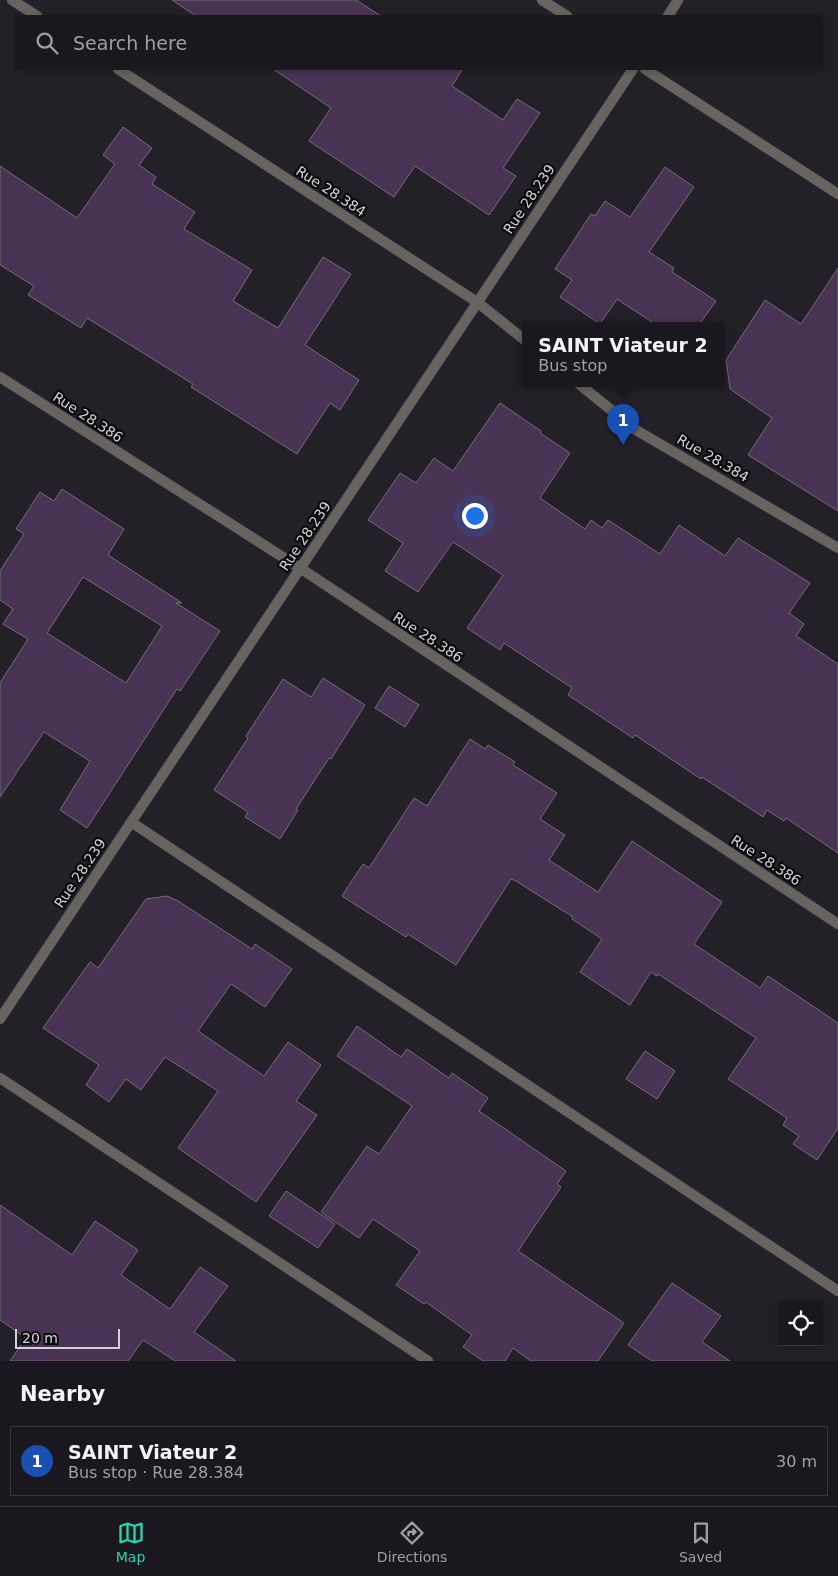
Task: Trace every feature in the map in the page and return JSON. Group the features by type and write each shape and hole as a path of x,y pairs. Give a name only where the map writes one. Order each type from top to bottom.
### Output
{"street":[{"path":"12,0 35,15"},
{"path":"542,0 564,15"},
{"path":"669,15 678,0"},
{"name":"Rue 28.384","path":"120,70 477,302 522,338"},
{"name":"Rue 28.239","path":"0,1019 632,70"},
{"path":"647,70 838,194"},
{"name":"Rue 28.386","path":"2,382 300,568 838,924"},
{"name":"Rue 28.384","path":"583,387 636,430 838,548"},
{"path":"131,822 838,1291"},
{"path":"0,1078 428,1361"}],"building":[{"path":"172,0 356,0 379,15 194,15"},
{"path":"274,70 462,70 452,86 503,120 517,99 540,113 503,168 516,176 489,215 415,166 394,197 309,141 331,108"},
{"path":"123,127 152,148 139,165 156,177 152,184 195,212 184,229 252,270 233,301 278,328 323,257 351,274 305,345 359,380 340,410 330,403 297,454 191,387 193,384 87,318 81,328 28,295 34,286 0,265 0,166 77,218 115,164 103,155"},
{"path":"665,167 694,187 649,252 674,268 672,272 716,301 701,322 652,322 617,299 601,322 597,322 560,297 572,280 555,269 591,214 595,216 605,201 630,217"},
{"path":"838,268 838,511 748,455 772,418 730,389 726,360 765,300 801,324"},
{"path":"500,403 570,453 540,498 585,529 591,520 602,528 608,520 660,554 679,525 725,556 738,538 810,583 789,613 804,624 796,636 838,664 838,853 786,818 784,821 767,810 763,817 635,735 633,738 568,695 572,688 504,643 500,650 467,628 503,575 453,542 418,592 385,571 403,543 368,520 400,473 416,483 434,458 453,471"},
{"path":"62,489 124,529 108,555 182,603 176,603 220,631 180,691 177,689 87,828 60,810 90,761 44,732 0,797 0,683 28,639 3,624 13,609 0,600 0,571 24,534 16,529 40,492 54,501","holes":["83,577 162,626 126,683 47,633"]},
{"path":"323,678 365,705 331,759 329,758 296,809 298,810 280,839 245,817 248,812 214,790 283,679 311,697"},
{"path":"389,686 419,705 405,727 375,708"},
{"path":"470,739 485,749 488,745 515,762 513,765 557,793 540,819 565,835 549,860 598,892 632,841 722,902 694,944 760,988 768,976 838,1023 838,1128 817,1160 793,1144 799,1136 783,1125 787,1118 728,1079 756,1038 658,974 657,976 651,972 630,1005 580,972 602,939 572,919 573,917 516,881 511,879 456,965 408,934 406,937 342,896 363,864 369,868 414,798 427,806"},
{"path":"167,896 178,901 252,949 255,944 292,969 265,1007 231,984 198,1031 264,1076 288,1042 321,1065 296,1101 317,1115 256,1202 178,1148 218,1091 165,1057 141,1090 126,1079 109,1102 86,1085 99,1065 43,1028 90,962 98,968 146,899"},
{"path":"357,1026 401,1057 407,1049 449,1078 452,1073 488,1098 479,1111 566,1171 557,1184 561,1187 518,1251 624,1323 598,1361 531,1361 513,1348 505,1361 483,1361 463,1347 472,1335 426,1302 424,1304 396,1285 420,1251 373,1219 359,1238 321,1212 367,1146 379,1154 412,1106 337,1056"},
{"path":"645,1051 675,1071 657,1099 626,1079"},
{"path":"286,1191 335,1224 318,1248 269,1216"},
{"path":"0,1205 72,1255 95,1221 138,1250 121,1275 170,1309 200,1267 228,1286 194,1332 236,1361 175,1361 143,1340 128,1361 10,1361 26,1338 0,1320"},
{"path":"672,1283 721,1316 702,1342 730,1361 652,1361 628,1345"}],"place":[{"name":"SAINT Viateur 2","path":"623,445"}]}
